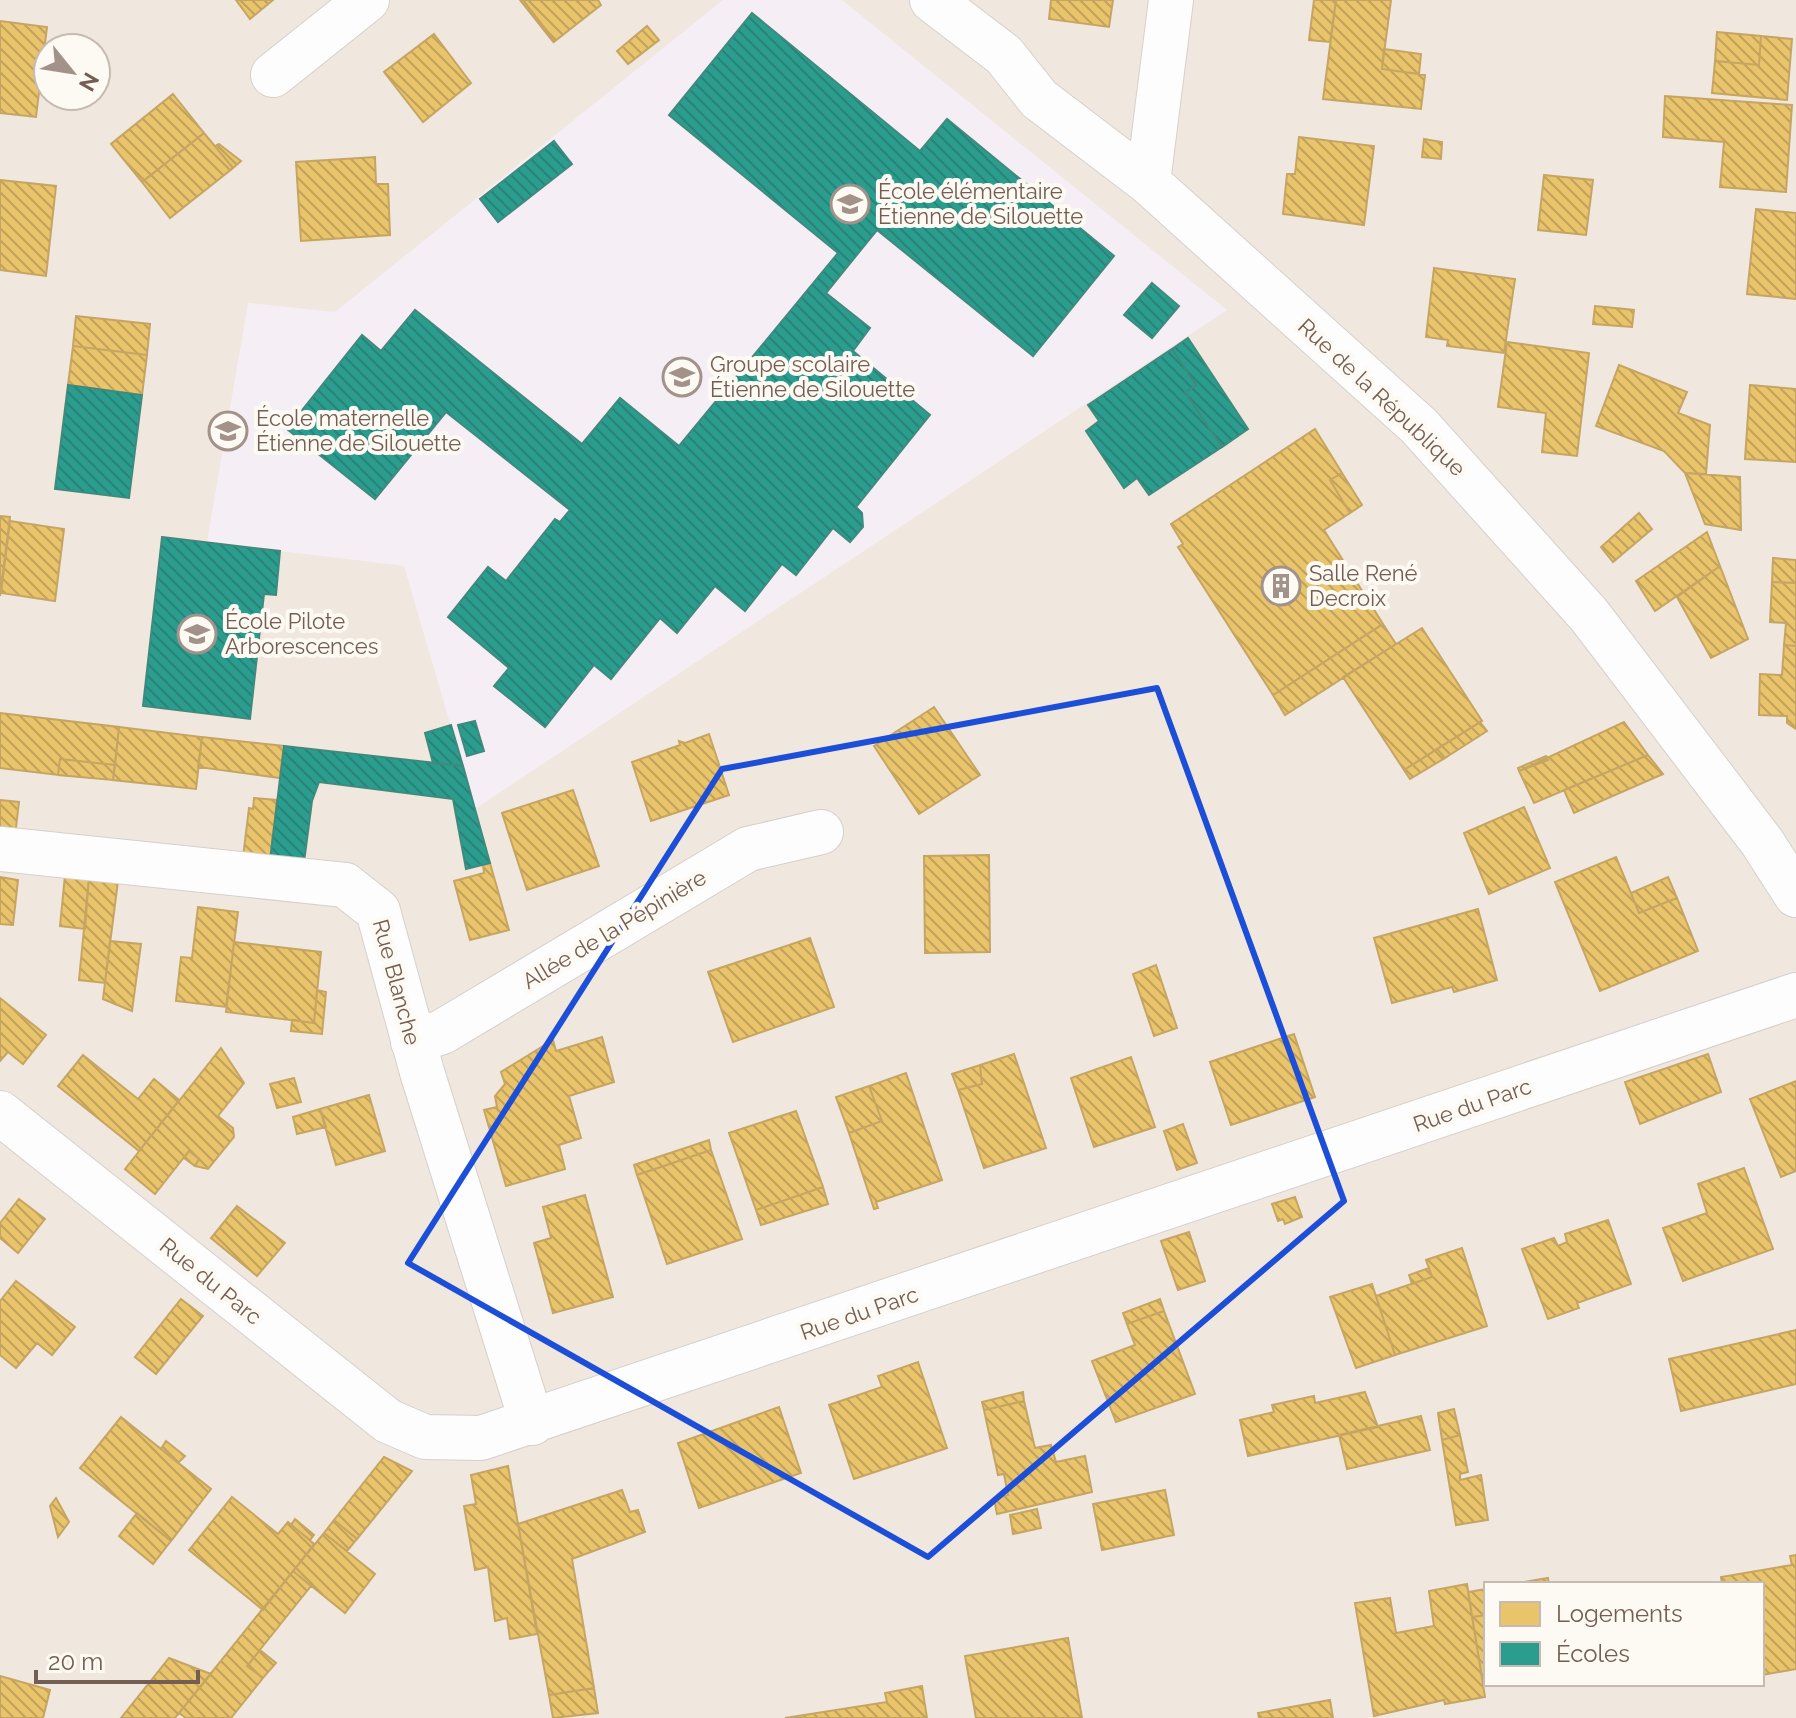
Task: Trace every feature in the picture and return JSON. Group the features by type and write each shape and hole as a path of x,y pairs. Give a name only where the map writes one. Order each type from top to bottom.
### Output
{"street":[{"path":"273,75 367,0"},
{"name":"Rue de la République","path":"932,0 1004,55 1039,99 1148,182 1419,426 1512,525 1589,615 1762,842 1796,895"},
{"path":"1148,182 1171,0"},
{"name":"Allée de la Pépinière","path":"413,1042 442,1032 748,849 821,832"},
{"name":"Rue Blanche","path":"0,849 345,885 378,911 413,1042 532,1423"},
{"name":"Rue du Parc","path":"0,1113 360,1400 403,1430 425,1437 481,1438 1796,995"}],"highlighted area":[{"path":"1157,688 1344,1201 928,1557 408,1263 722,769"}],"shaded area":[{"path":"0,0 1796,0 1796,1718 0,1718"},
{"name":"Groupe scolaire Étienne de Silouette","path":"723,0 842,0 1227,310 475,809 404,566 207,542 248,303 335,312"}],"building: Logements":[{"path":"236,0 273,0 250,19"},
{"path":"520,0 523,0 554,43"},
{"path":"523,0 598,0 601,5 555,41"},
{"path":"1051,0 1113,0 1109,27 1049,19"},
{"path":"1314,0 1336,0 1330,42 1309,40"},
{"path":"1336,0 1391,0 1382,69 1425,75 1421,109 1323,99"},
{"path":"0,21 47,27 46,32 32,32 32,112 37,112 36,117 0,113"},
{"path":"647,26 659,40 628,64 617,51"},
{"path":"1717,32 1761,36 1759,65 1715,61"},
{"path":"434,34 471,83 423,122 384,72"},
{"path":"1761,36 1792,39 1787,100 1712,93 1715,61 1759,65"},
{"path":"1384,49 1421,54 1419,74 1382,69"},
{"path":"173,94 204,133 142,182 111,144"},
{"path":"1665,96 1792,105 1786,192 1720,187 1724,142 1663,137"},
{"path":"204,133 233,168 170,218 142,182"},
{"path":"1299,137 1374,146 1364,225 1283,214 1287,174 1295,174"},
{"path":"1424,139 1442,142 1441,159 1422,157"},
{"path":"219,144 241,161 233,168 215,146"},
{"path":"375,157 376,184 388,184 390,235 301,241 296,162"},
{"path":"1544,175 1593,180 1586,235 1538,230"},
{"path":"0,180 56,186 46,276 0,270"},
{"path":"1756,209 1796,213 1796,299 1747,294"},
{"path":"1434,268 1515,279 1504,353 1447,346 1448,340 1426,337"},
{"path":"1595,306 1634,310 1632,327 1593,324"},
{"path":"76,316 150,324 147,355 73,346"},
{"path":"1507,342 1589,353 1577,456 1542,452 1546,413 1498,407"},
{"path":"73,346 147,355 142,395 68,385"},
{"path":"1619,365 1687,392 1678,413 1710,425 1706,474 1685,473 1664,451 1596,426"},
{"path":"1750,385 1796,389 1796,462 1745,459"},
{"name":"Salle René Decroix","path":"1315,429 1342,473 1330,480 1350,513 1324,530 1383,624 1273,695 1178,547 1183,544 1171,524"},
{"path":"1342,473 1362,505 1350,513 1330,480"},
{"path":"1685,473 1740,477 1741,530 1705,524"},
{"path":"1639,513 1652,529 1613,562 1601,547"},
{"path":"0,516 10,517 0,596"},
{"path":"10,521 64,529 55,601 1,593"},
{"path":"1707,532 1720,566 1655,611 1636,581"},
{"path":"1773,558 1796,560 1796,583 1772,582"},
{"path":"1720,566 1748,639 1711,658 1677,597"},
{"path":"1772,582 1796,583 1796,646 1784,645 1786,623 1770,622"},
{"path":"1383,624 1396,644 1285,715 1273,695"},
{"path":"1422,628 1482,721 1404,770 1343,677"},
{"path":"1784,645 1796,646 1796,729 1787,723 1787,716 1759,715 1760,674 1782,675"},
{"path":"934,707 980,775 919,814 874,746"},
{"path":"0,713 119,727 115,765 60,759 58,775 0,768"},
{"path":"1480,722 1487,731 1445,758 1437,749"},
{"path":"1624,722 1648,755 1534,803 1519,771"},
{"path":"119,727 202,737 196,789 113,780"},
{"path":"709,734 729,795 651,821 632,762 680,745 679,741 685,743"},
{"path":"202,737 284,746 280,778 198,767"},
{"path":"1437,749 1445,758 1410,779 1404,770"},
{"path":"1648,755 1663,774 1574,813 1564,790"},
{"path":"1546,756 1548,760 1519,771 1518,768"},
{"path":"60,759 115,765 113,780 58,775"},
{"path":"573,790 599,866 527,890 502,813"},
{"path":"254,798 277,800 270,860 243,857 249,808 253,809"},
{"path":"0,800 19,802 15,836 0,834"},
{"path":"1524,807 1550,868 1489,894 1464,833"},
{"path":"989,855 990,952 925,953 924,856"},
{"path":"1616,857 1639,913 1677,898 1698,951 1600,991 1555,882"},
{"path":"490,863 509,930 470,940 454,881 484,873 483,865"},
{"path":"65,875 89,877 85,929 60,926"},
{"path":"0,877 18,880 13,925 0,924"},
{"path":"89,877 118,881 105,983 79,980"},
{"path":"1668,877 1677,898 1639,913 1631,893"},
{"path":"198,907 238,912 226,1007 176,1001 181,957 192,958"},
{"path":"1478,909 1497,980 1454,992 1452,987 1392,1003 1374,938"},
{"path":"810,938 834,1007 733,1042 708,972"},
{"path":"110,941 141,944 132,1011 103,999"},
{"path":"234,942 321,952 314,1023 226,1012"},
{"path":"1156,965 1177,1028 1154,1036 1133,974"},
{"path":"317,990 326,992 322,1034 291,1031 292,1020 314,1023"},
{"path":"0,998 46,1035 23,1064 8,1052 0,1061"},
{"path":"1294,1034 1315,1097 1231,1125 1210,1062"},
{"path":"602,1037 614,1082 569,1096 581,1138 559,1145 565,1169 506,1186 484,1110 497,1107 495,1096 505,1084 501,1072 553,1040 556,1051"},
{"path":"221,1048 244,1083 218,1116 233,1128 234,1137 208,1169 195,1166 199,1159 189,1151 155,1194 125,1169"},
{"path":"1014,1054 1046,1148 984,1168 958,1090 982,1084 980,1065"},
{"path":"1708,1054 1721,1092 1640,1124 1625,1082"},
{"path":"83,1055 138,1099 154,1079 179,1100 139,1151 58,1086"},
{"path":"1131,1057 1155,1127 1094,1147 1071,1078"},
{"path":"980,1065 982,1084 958,1090 952,1074"},
{"path":"906,1073 942,1180 876,1202 878,1208 874,1209 849,1133 882,1121 869,1086"},
{"path":"294,1078 301,1102 277,1108 270,1084"},
{"path":"1796,1081 1796,1171 1781,1177 1750,1099"},
{"path":"869,1086 882,1121 849,1133 836,1097"},
{"path":"369,1095 385,1151 336,1165 320,1109"},
{"path":"320,1109 326,1127 297,1134 293,1117"},
{"path":"796,1111 823,1187 756,1210 729,1133"},
{"path":"1183,1124 1197,1163 1177,1170 1164,1131"},
{"path":"709,1140 711,1150 637,1175 634,1165"},
{"path":"711,1150 742,1239 667,1264 637,1175"},
{"path":"189,1151 199,1159 195,1166 184,1158"},
{"path":"1744,1168 1773,1249 1683,1281 1663,1228 1707,1213 1698,1184"},
{"path":"823,1187 828,1204 761,1225 756,1210"},
{"path":"585,1195 613,1297 553,1313 534,1243 551,1238 543,1207"},
{"path":"1295,1197 1302,1217 1285,1224 1283,1219 1278,1221 1272,1204"},
{"path":"19,1199 45,1219 18,1253 0,1238 0,1223"},
{"path":"237,1206 285,1243 257,1276 211,1238"},
{"path":"1608,1220 1631,1284 1577,1303 1579,1308 1548,1319 1522,1249 1554,1238 1558,1246 1567,1242 1565,1234"},
{"path":"1189,1232 1205,1281 1178,1290 1161,1241"},
{"path":"1462,1248 1487,1326 1395,1355 1376,1296 1432,1277 1426,1260"},
{"path":"1429,1268 1432,1277 1412,1284 1409,1275"},
{"path":"16,1281 75,1327 52,1355 37,1343 16,1368 0,1355 0,1301"},
{"path":"1372,1284 1395,1355 1356,1368 1330,1297"},
{"path":"181,1299 203,1316 156,1374 135,1357"},
{"path":"1160,1299 1164,1311 1127,1324 1123,1313"},
{"path":"1164,1311 1195,1394 1116,1422 1092,1361 1135,1345 1127,1324"},
{"path":"1796,1330 1796,1384 1681,1411 1669,1359"},
{"path":"918,1362 947,1448 854,1479 829,1405 882,1387 878,1376"},
{"path":"1023,1392 1024,1401 984,1410 982,1402"},
{"path":"1365,1392 1378,1427 1248,1456 1240,1420 1274,1412 1272,1405 1314,1396 1315,1403"},
{"path":"1024,1401 1035,1448 1051,1445 1056,1462 1085,1456 1092,1492 997,1514 994,1499 1008,1495 1004,1474 998,1475 984,1410"},
{"path":"779,1407 801,1473 699,1508 678,1443"},
{"path":"1454,1409 1460,1435 1442,1440 1438,1413"},
{"path":"1421,1416 1430,1450 1347,1469 1339,1435"},
{"path":"121,1417 211,1489 171,1541 80,1468"},
{"path":"1460,1435 1468,1472 1460,1474 1460,1480 1481,1475 1488,1520 1456,1525 1442,1440"},
{"path":"166,1441 185,1456 178,1463 161,1449"},
{"path":"384,1457 412,1471 357,1539 334,1520"},
{"path":"508,1466 537,1634 510,1639 507,1618 495,1621 488,1567 475,1570 464,1506 476,1504 471,1475"},
{"path":"622,1490 630,1512 638,1510 645,1532 572,1559 594,1688 549,1695 518,1524"},
{"path":"1165,1490 1174,1535 1102,1550 1093,1504"},
{"path":"232,1497 278,1534 288,1522 314,1544 263,1610 189,1550"},
{"path":"56,1498 69,1522 58,1537 50,1506"},
{"path":"1037,1509 1041,1528 1013,1534 1010,1515"},
{"path":"137,1513 171,1541 153,1564 119,1536"},
{"path":"295,1519 314,1535 310,1540 291,1525"},
{"path":"334,1520 357,1539 347,1551 324,1533"},
{"path":"324,1533 375,1574 345,1613 293,1571"},
{"path":"1796,1555 1796,1669 1764,1675 1764,1582 1722,1582 1721,1577 1792,1565 1790,1556"},
{"path":"293,1571 311,1586 247,1666 263,1678 231,1718 186,1718 179,1713"},
{"path":"1548,1578 1549,1582 1525,1582"},
{"path":"1467,1584 1485,1697 1445,1704 1444,1700 1374,1716 1355,1603 1390,1598 1396,1633 1434,1626 1429,1591"},
{"path":"1484,1589 1484,1615 1472,1617 1468,1592"},
{"path":"1484,1615 1482,1677 1472,1617"},
{"path":"1068,1638 1082,1718 976,1718 965,1656"},
{"path":"260,1650 276,1663 263,1678 247,1666"},
{"path":"169,1658 211,1674 175,1718 121,1718"},
{"path":"0,1676 50,1690 43,1718 0,1718"},
{"path":"922,1686 927,1718 785,1718 887,1702 885,1693"},
{"path":"594,1688 598,1713 553,1718 549,1695"},
{"path":"1330,1700 1333,1718 1259,1718 1258,1713"}],"building: Écoles":[{"path":"752,13 920,151 947,119 1114,256 1033,356 877,230 826,293 870,328 853,351 930,415 856,507 862,513 863,527 850,542 833,528 796,575 782,564 745,611 715,586 677,633 660,618 611,679 594,665 545,727 494,686 509,668 448,617 488,567 506,581 555,519 560,522 570,510 446,412 375,499 287,429 362,335 381,351 415,310 582,444 620,398 679,446 838,253 669,115"},
{"path":"554,141 572,164 498,222 480,199"},
{"path":"1152,283 1179,306 1152,338 1124,315"},
{"path":"1188,338 1248,429 1222,447 1185,392 1196,385 1172,349"},
{"path":"1172,349 1196,385 1185,392 1222,447 1149,495 1137,478 1124,488 1086,431 1099,421 1088,405"},
{"path":"68,385 142,395 129,498 55,489"},
{"path":"162,537 280,551 276,595 264,594 250,719 143,706"},
{"path":"475,721 484,751 467,756 458,725"},
{"path":"451,725 463,766 433,763 425,733"},
{"path":"284,746 463,766 490,863 466,869 453,799 319,782 312,801 303,870 270,860"}],"place":[{"name":"École élémentaire Étienne de Silouette","path":"850,204"},
{"name":"Groupe scolaire Étienne de Silouette","path":"682,377"},
{"name":"École maternelle Étienne de Silouette","path":"228,431"},
{"name":"Salle René Decroix","path":"1281,586"},
{"name":"École Pilote Arborescences","path":"197,634"}]}
